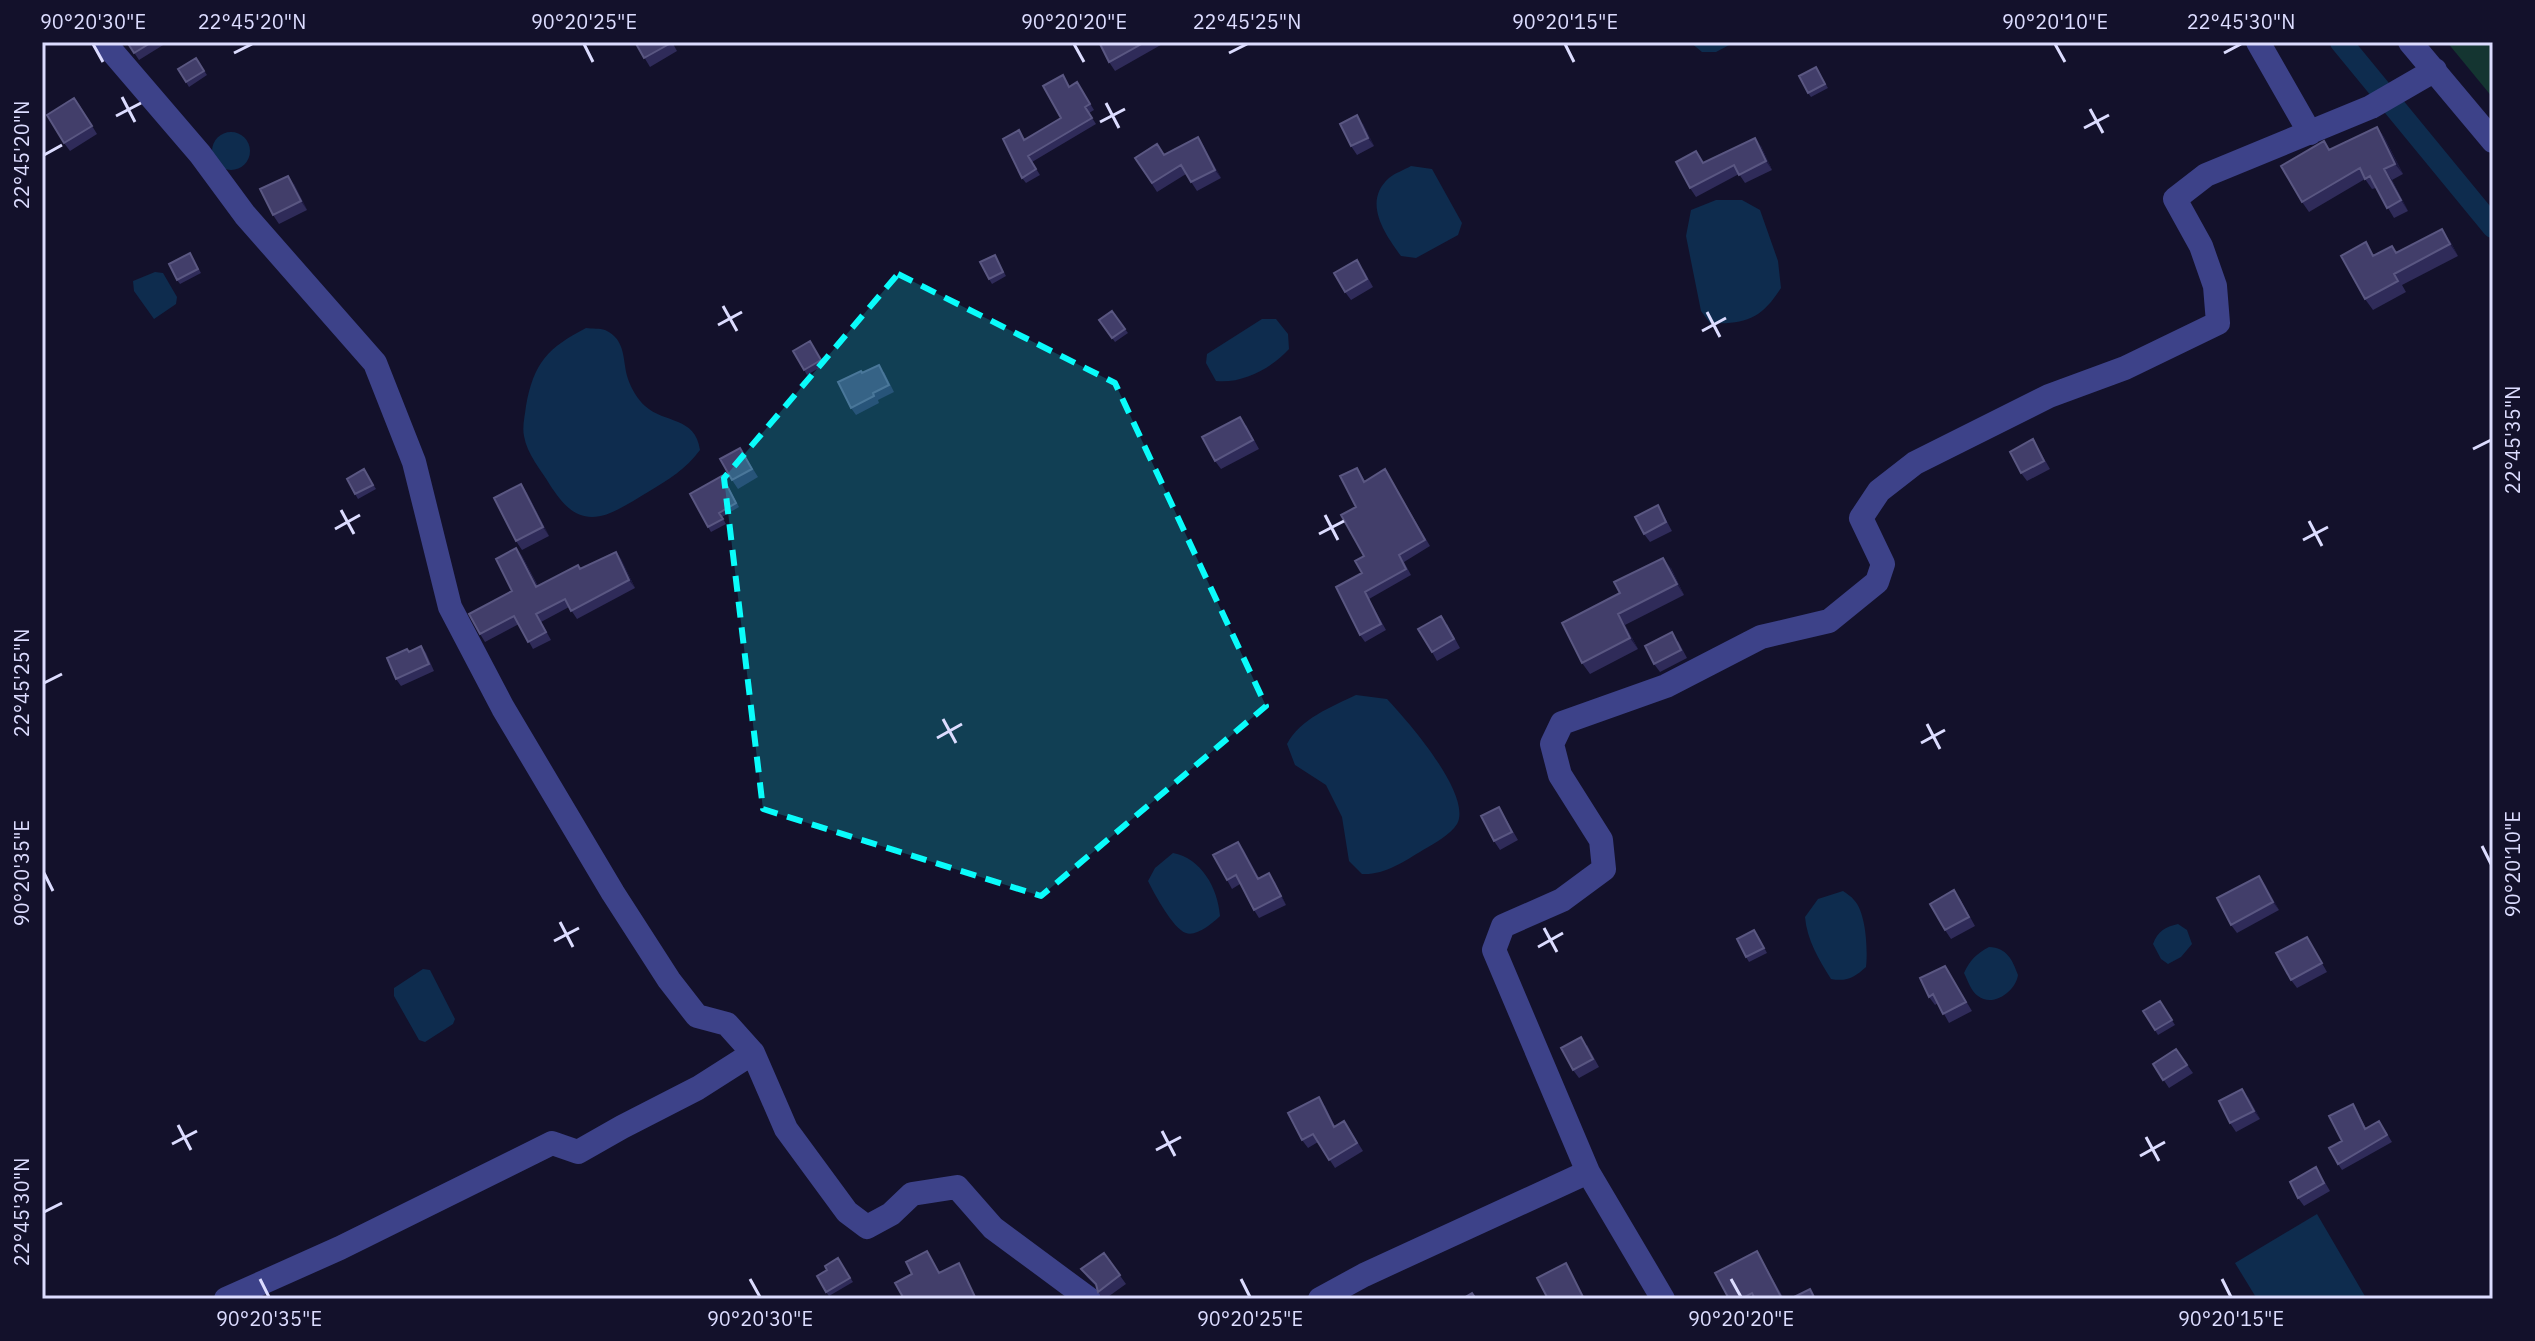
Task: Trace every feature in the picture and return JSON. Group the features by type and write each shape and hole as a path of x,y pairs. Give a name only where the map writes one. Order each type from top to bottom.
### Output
{"street":[{"path":"104,42 200,154 245,215 375,363 414,462 450,607 503,708 613,893 669,980 697,1016 727,1024 753,1053 786,1129 847,1212 867,1227 891,1214 912,1194 957,1187 993,1228 1089,1299"},
{"path":"2258,42 2310,133"},
{"path":"2410,42 2493,141"},
{"path":"1663,1299 1588,1172 1494,950 1503,926 1562,900 1604,869 1601,840 1560,775 1552,744 1562,723 1666,686 1761,637 1829,621 1877,582 1883,564 1861,518 1879,491 1915,463 2049,396 2125,368 2218,323 2215,286 2201,246 2175,199 2206,175 2371,107 2435,70"},
{"path":"226,1299 340,1248 552,1143 578,1152 698,1088 753,1053"},
{"path":"1320,1299 1364,1275 1588,1172"}],"highlighted area":[{"path":"898,274 1115,383 1266,706 1041,896 763,809 724,478"}],"green space":[{"path":"2447,42 2493,42 2493,98"}],"water":[{"path":"1690,42 1735,42 1716,52 1702,52"},
{"path":"231,132 244,138 250,151 244,164 231,170 218,164 212,151 218,138"},
{"path":"1411,166 1432,169 1462,223 1458,235 1416,258 1401,256 1383,228 1377,207 1381,187 1391,176"},
{"path":"1716,200 1742,200 1760,210 1778,261 1781,288 1774,298 1752,318 1734,323 1710,323 1701,311 1686,236 1691,210"},
{"path":"155,272 163,273 177,297 176,304 154,319 134,291 133,281"},
{"path":"1262,319 1276,319 1288,334 1289,349 1256,373 1236,380 1216,381 1206,363 1207,354"},
{"path":"586,328 605,330 617,339 628,379 640,401 653,412 686,426 697,439 700,450 683,468 655,488 614,511 592,517 573,511 558,496 531,455 523,429 529,391 538,367 552,350"},
{"path":"1356,695 1387,699 1396,709 1447,777 1459,811 1457,824 1442,838 1394,867 1370,874 1362,874 1349,861 1342,817 1326,785 1295,765 1287,744 1308,721"},
{"path":"1173,853 1200,868 1212,885 1219,905 1220,916 1195,933 1186,933 1175,925 1148,881 1155,868"},
{"path":"1843,891 1854,900 1861,913 1867,960 1866,967 1858,974 1837,980 1831,979 1818,957 1808,934 1805,917 1818,899"},
{"path":"2178,924 2187,930 2192,944 2181,957 2168,964 2161,959 2153,944 2162,930"},
{"path":"1989,947 2008,955 2018,975 2008,992 1990,1000 1976,994 1964,973 1974,958"},
{"path":"423,969 430,970 455,1019 453,1024 425,1042 419,1040 394,996 394,988"},
{"path":"2317,1214 2366,1298 2257,1299 2235,1263"}],"building":[{"path":"127,42 152,42 134,53"},
{"path":"635,42 671,42 671,43 644,58"},
{"path":"1099,42 1145,42 1109,62"},
{"path":"196,58 204,71 186,82 178,69"},
{"path":"1816,67 1825,84 1808,93 1799,76"},
{"path":"1063,75 1069,87 1077,82 1090,104 1085,107 1092,118 1028,156 1036,169 1022,178 1003,139 1019,130 1024,140 1061,118 1043,86"},
{"path":"74,98 92,126 64,143 47,115"},
{"path":"1357,115 1368,138 1351,146 1340,124"},
{"path":"2377,127 2395,164 2384,169 2401,200 2387,208 2370,176 2365,179 2360,168 2302,202 2281,166 2324,141 2329,150"},
{"path":"1198,137 1215,170 1191,182 1181,165 1152,183 1135,158 1157,144 1164,155"},
{"path":"1755,138 1766,161 1739,175 1734,165 1690,188 1676,162 1696,151 1703,163"},
{"path":"288,176 301,201 273,215 260,189"},
{"path":"2442,229 2450,244 2394,274 2398,281 2365,299 2341,256 2366,242 2373,256 2392,246 2396,253"},
{"path":"190,253 198,269 177,280 169,264"},
{"path":"995,255 1003,272 989,279 980,262"},
{"path":"1357,260 1367,279 1345,292 1334,273"},
{"path":"1112,311 1125,329 1112,338 1099,320"},
{"path":"810,341 821,360 804,370 793,351"},
{"path":"879,365 889,385 851,408 838,382"},
{"path":"1240,417 1253,440 1215,461 1202,437"},
{"path":"2033,439 2044,461 2021,473 2010,452"},
{"path":"740,448 752,469 732,480 720,459"},
{"path":"1357,468 1364,482 1385,469 1425,540 1399,555 1406,569 1365,592 1381,624 1360,635 1336,587 1362,573 1355,561 1364,556 1341,515 1356,507 1340,476"},
{"path":"364,469 373,485 355,494 347,479"},
{"path":"722,476 736,503 719,513 723,519 708,527 690,494"},
{"path":"521,484 543,527 516,541 494,498"},
{"path":"1658,505 1666,522 1644,534 1635,517"},
{"path":"516,548 536,587 578,565 580,569 616,552 629,580 571,611 565,599 536,614 546,632 528,642 514,616 480,634 469,614 512,591 496,559"},
{"path":"1663,558 1677,584 1618,614 1630,638 1582,663 1562,623 1620,593 1614,582"},
{"path":"1441,616 1454,639 1432,652 1418,629"},
{"path":"1672,632 1681,650 1654,664 1645,646"},
{"path":"421,646 429,664 396,679 387,658"},
{"path":"1499,807 1512,832 1494,841 1481,816"},
{"path":"1238,842 1258,879 1269,873 1281,896 1254,910 1236,875 1227,880 1213,855"},
{"path":"2259,876 2273,902 2231,925 2217,898"},
{"path":"1954,890 1969,917 1945,930 1930,904"},
{"path":"1754,930 1764,948 1746,957 1737,939"},
{"path":"2307,937 2322,963 2291,980 2276,953"},
{"path":"1945,966 1966,1002 1943,1014 1933,994 1929,997 1920,978"},
{"path":"2160,1001 2172,1020 2155,1030 2143,1011"},
{"path":"1581,1037 1593,1059 1573,1070 1561,1048"},
{"path":"2176,1049 2187,1065 2163,1080 2153,1064"},
{"path":"2242,1089 2254,1111 2230,1123 2219,1101"},
{"path":"1319,1097 1334,1127 1344,1121 1357,1143 1329,1160 1313,1134 1302,1140 1288,1113"},
{"path":"2353,1104 2365,1129 2379,1121 2387,1135 2338,1164 2329,1148 2342,1141 2329,1116"},
{"path":"2316,1167 2324,1183 2298,1198 2290,1182"},
{"path":"927,1251 939,1273 959,1263 976,1299 904,1299 895,1283 912,1274 906,1262"},
{"path":"1757,1251 1782,1299 1755,1299 1752,1293 1741,1299 1729,1299 1715,1273"},
{"path":"1104,1253 1120,1275 1098,1292 1096,1284 1081,1269"},
{"path":"838,1258 850,1278 826,1292 817,1276"},
{"path":"1566,1263 1584,1299 1548,1299 1537,1278"},
{"path":"1810,1289 1815,1299 1790,1299"},
{"path":"1472,1293 1476,1299 1462,1299"}],"waterway":[{"path":"2341,42 2493,227"}]}
